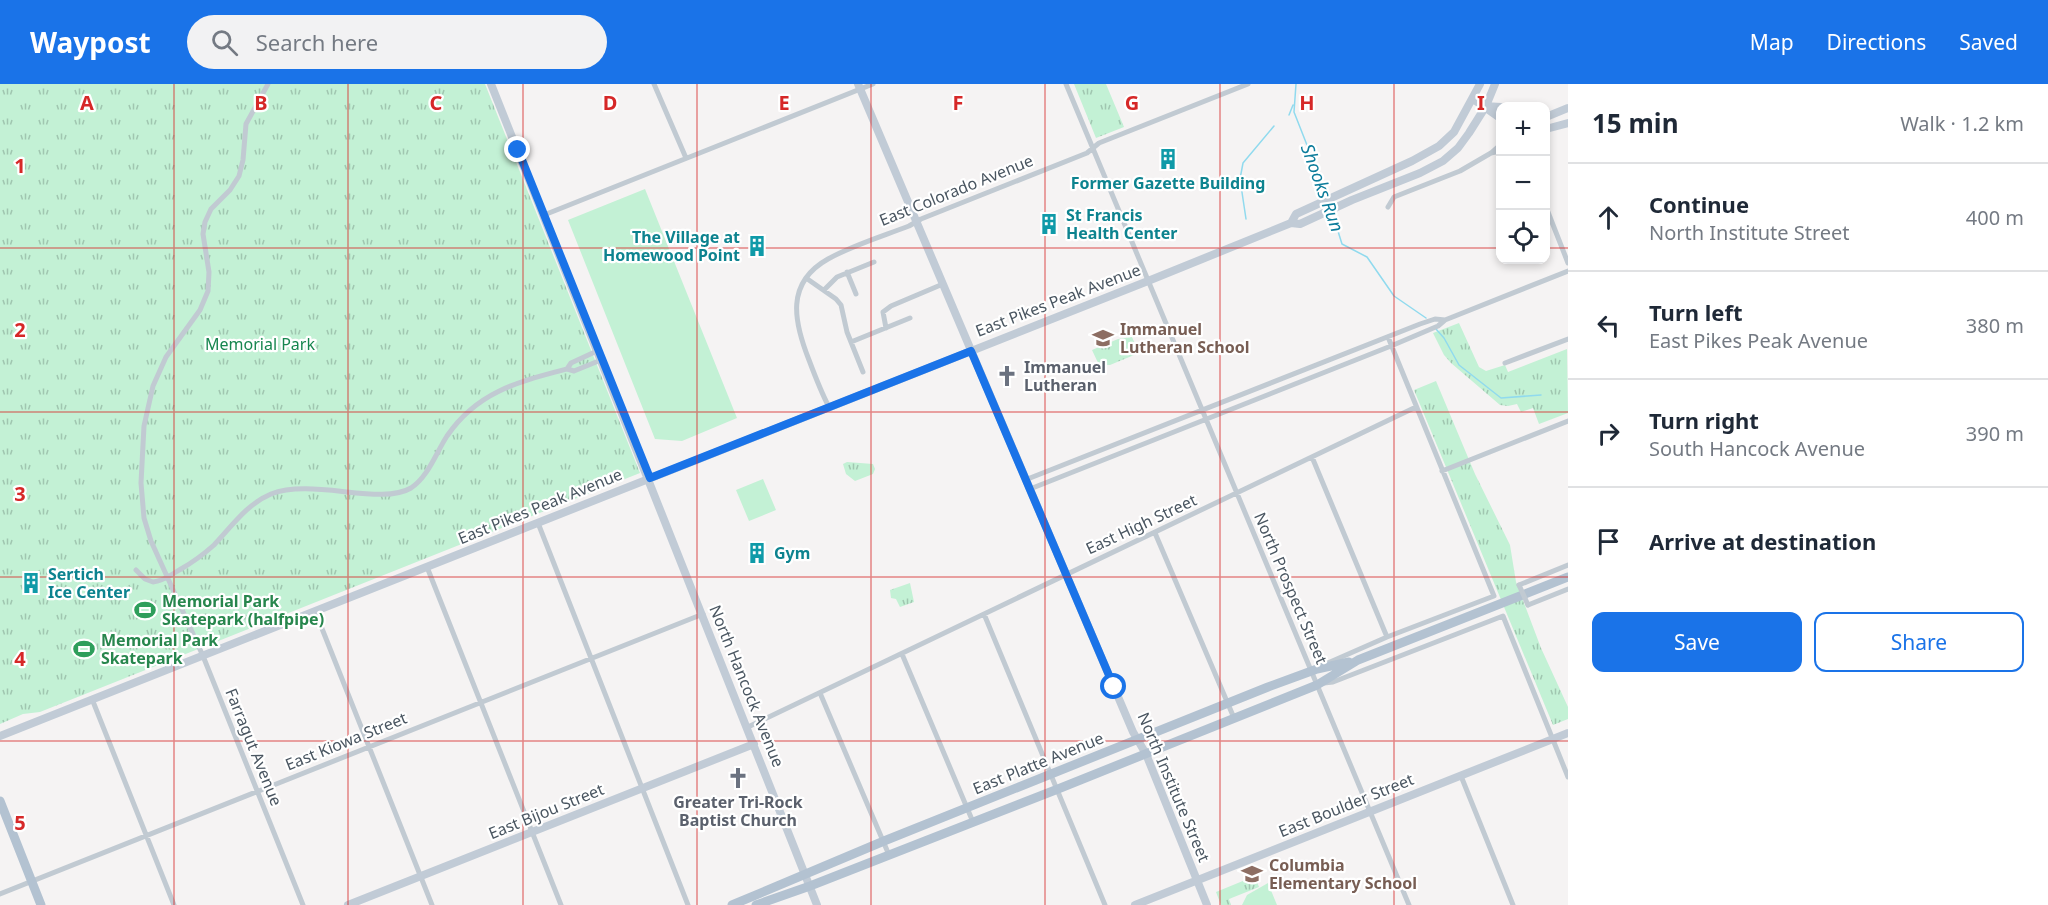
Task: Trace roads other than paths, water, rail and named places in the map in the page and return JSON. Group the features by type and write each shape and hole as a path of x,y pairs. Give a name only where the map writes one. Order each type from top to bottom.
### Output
{"main road":[{"name":"North Hancock Avenue","path":"491,84 650,478 818,905"},
{"path":"1480,84 1473,99 1486,106 1496,107"},
{"path":"1486,106 1495,84"},
{"name":"North Institute Street","path":"859,87 1025,480 1137,740 1146,754 1207,905"},
{"name":"East Pikes Peak Avenue","path":"1291,223 1296,214 1412,161 1439,146 1454,132 1473,99"},
{"path":"1486,106 1496,116"},
{"name":"East Pikes Peak Avenue","path":"0,736 1291,223 1300,224 1312,219 1443,161 1458,148 1486,106"},
{"path":"1550,115 1568,108"},
{"path":"1550,128 1568,123"},
{"name":"East Platte Avenue","path":"732,905 884,841 1228,703 1314,670 1358,660 1568,577"},
{"name":"East Platte Avenue","path":"756,905 1058,789 1319,684 1358,660"},
{"name":"East Boulder Street","path":"1135,905 1568,733"},
{"name":"East Bijou Street","path":"348,905 754,744"},
{"path":"0,801 41,905"}],"street":[{"name":"Farragut Avenue","path":"268,84 248,118 239,176 230,190 211,209 203,228 209,272 206,297 200,310 163,363 153,386 146,413 141,467 144,518 151,541 203,656 303,905"},
{"path":"654,84 686,159"},
{"path":"544,215 859,87 873,84"},
{"name":"North Prospect Street","path":"1066,84 1206,420 1314,670 1409,905"},
{"name":"East Colorado Avenue","path":"829,407 796,322 797,298 807,278 817,266 829,258 1087,152 1099,143 1248,84"},
{"path":"1388,207 1394,197 1460,171 1496,149"},
{"path":"1491,153 1496,152"},
{"path":"1546,210 1568,263"},
{"path":"824,290 837,277 874,262"},
{"path":"1030,489 1391,346 1438,326 1445,320 1568,271"},
{"path":"847,272 856,294"},
{"path":"807,278 841,305 851,342 863,372"},
{"path":"886,328 883,312 891,306 943,284"},
{"path":"851,342 910,318"},
{"path":"1025,480 1435,318 1445,320"},
{"path":"1314,670 1325,663 1387,637 1494,596 1388,337"},
{"path":"1505,363 1568,339"},
{"path":"567,369 574,372 599,356"},
{"path":"136,570 153,582 168,577 201,556 248,508 270,494 287,489 304,488 391,494 411,488 422,478 457,423 479,401 499,391 567,369 571,363 599,356"},
{"name":"East High Street","path":"748,727 1416,408"},
{"path":"1442,471 1568,421"},
{"path":"1312,457 1387,637"},
{"path":"538,523 688,905"},
{"path":"1155,533 1234,718"},
{"path":"1568,565 1519,585 1528,605 1568,589"},
{"path":"427,567 561,905"},
{"path":"315,611 432,905"},
{"name":"East Kiowa Street","path":"0,894 703,614"},
{"path":"984,614 1105,905"},
{"path":"1319,684 1333,682 1503,616 1568,777"},
{"path":"902,654 973,822"},
{"path":"820,693 889,855"},
{"path":"92,699 174,905"},
{"path":"1461,776 1513,905"}],"waterway":[{"name":"Shooks Run","path":"1296,84 1294,112 1327,196"},
{"name":"Shooks Run","path":"1289,115 1293,105"},
{"path":"1246,219 1240,179 1243,163 1274,126"},
{"name":"Shooks Run","path":"1332,212 1342,244 1367,257 1394,296 1426,318"},
{"name":"Shooks Run","path":"1436,329 1444,338 1459,365 1501,398 1541,395"}],"place":[{"name":"Former Gazette Building","path":"1168,159"},
{"name":"St Francis Health Center","path":"1049,224"},
{"name":"The Village at Homewood Point","path":"757,246"},
{"name":"Immanuel Lutheran School","path":"1103,338"},
{"name":"Immanuel Lutheran","path":"1007,376"},
{"name":"Gym","path":"757,553"},
{"name":"Sertich Ice Center","path":"31,583"},
{"name":"Memorial Park Skatepark (halfpipe)","path":"145,610"},
{"name":"Memorial Park Skatepark","path":"84,649"},
{"name":"Greater Tri-Rock Baptist Church","path":"738,778"},
{"name":"Columbia Elementary School","path":"1252,874"}],"park label":[{"name":"Memorial Park","path":"260,344"}]}
